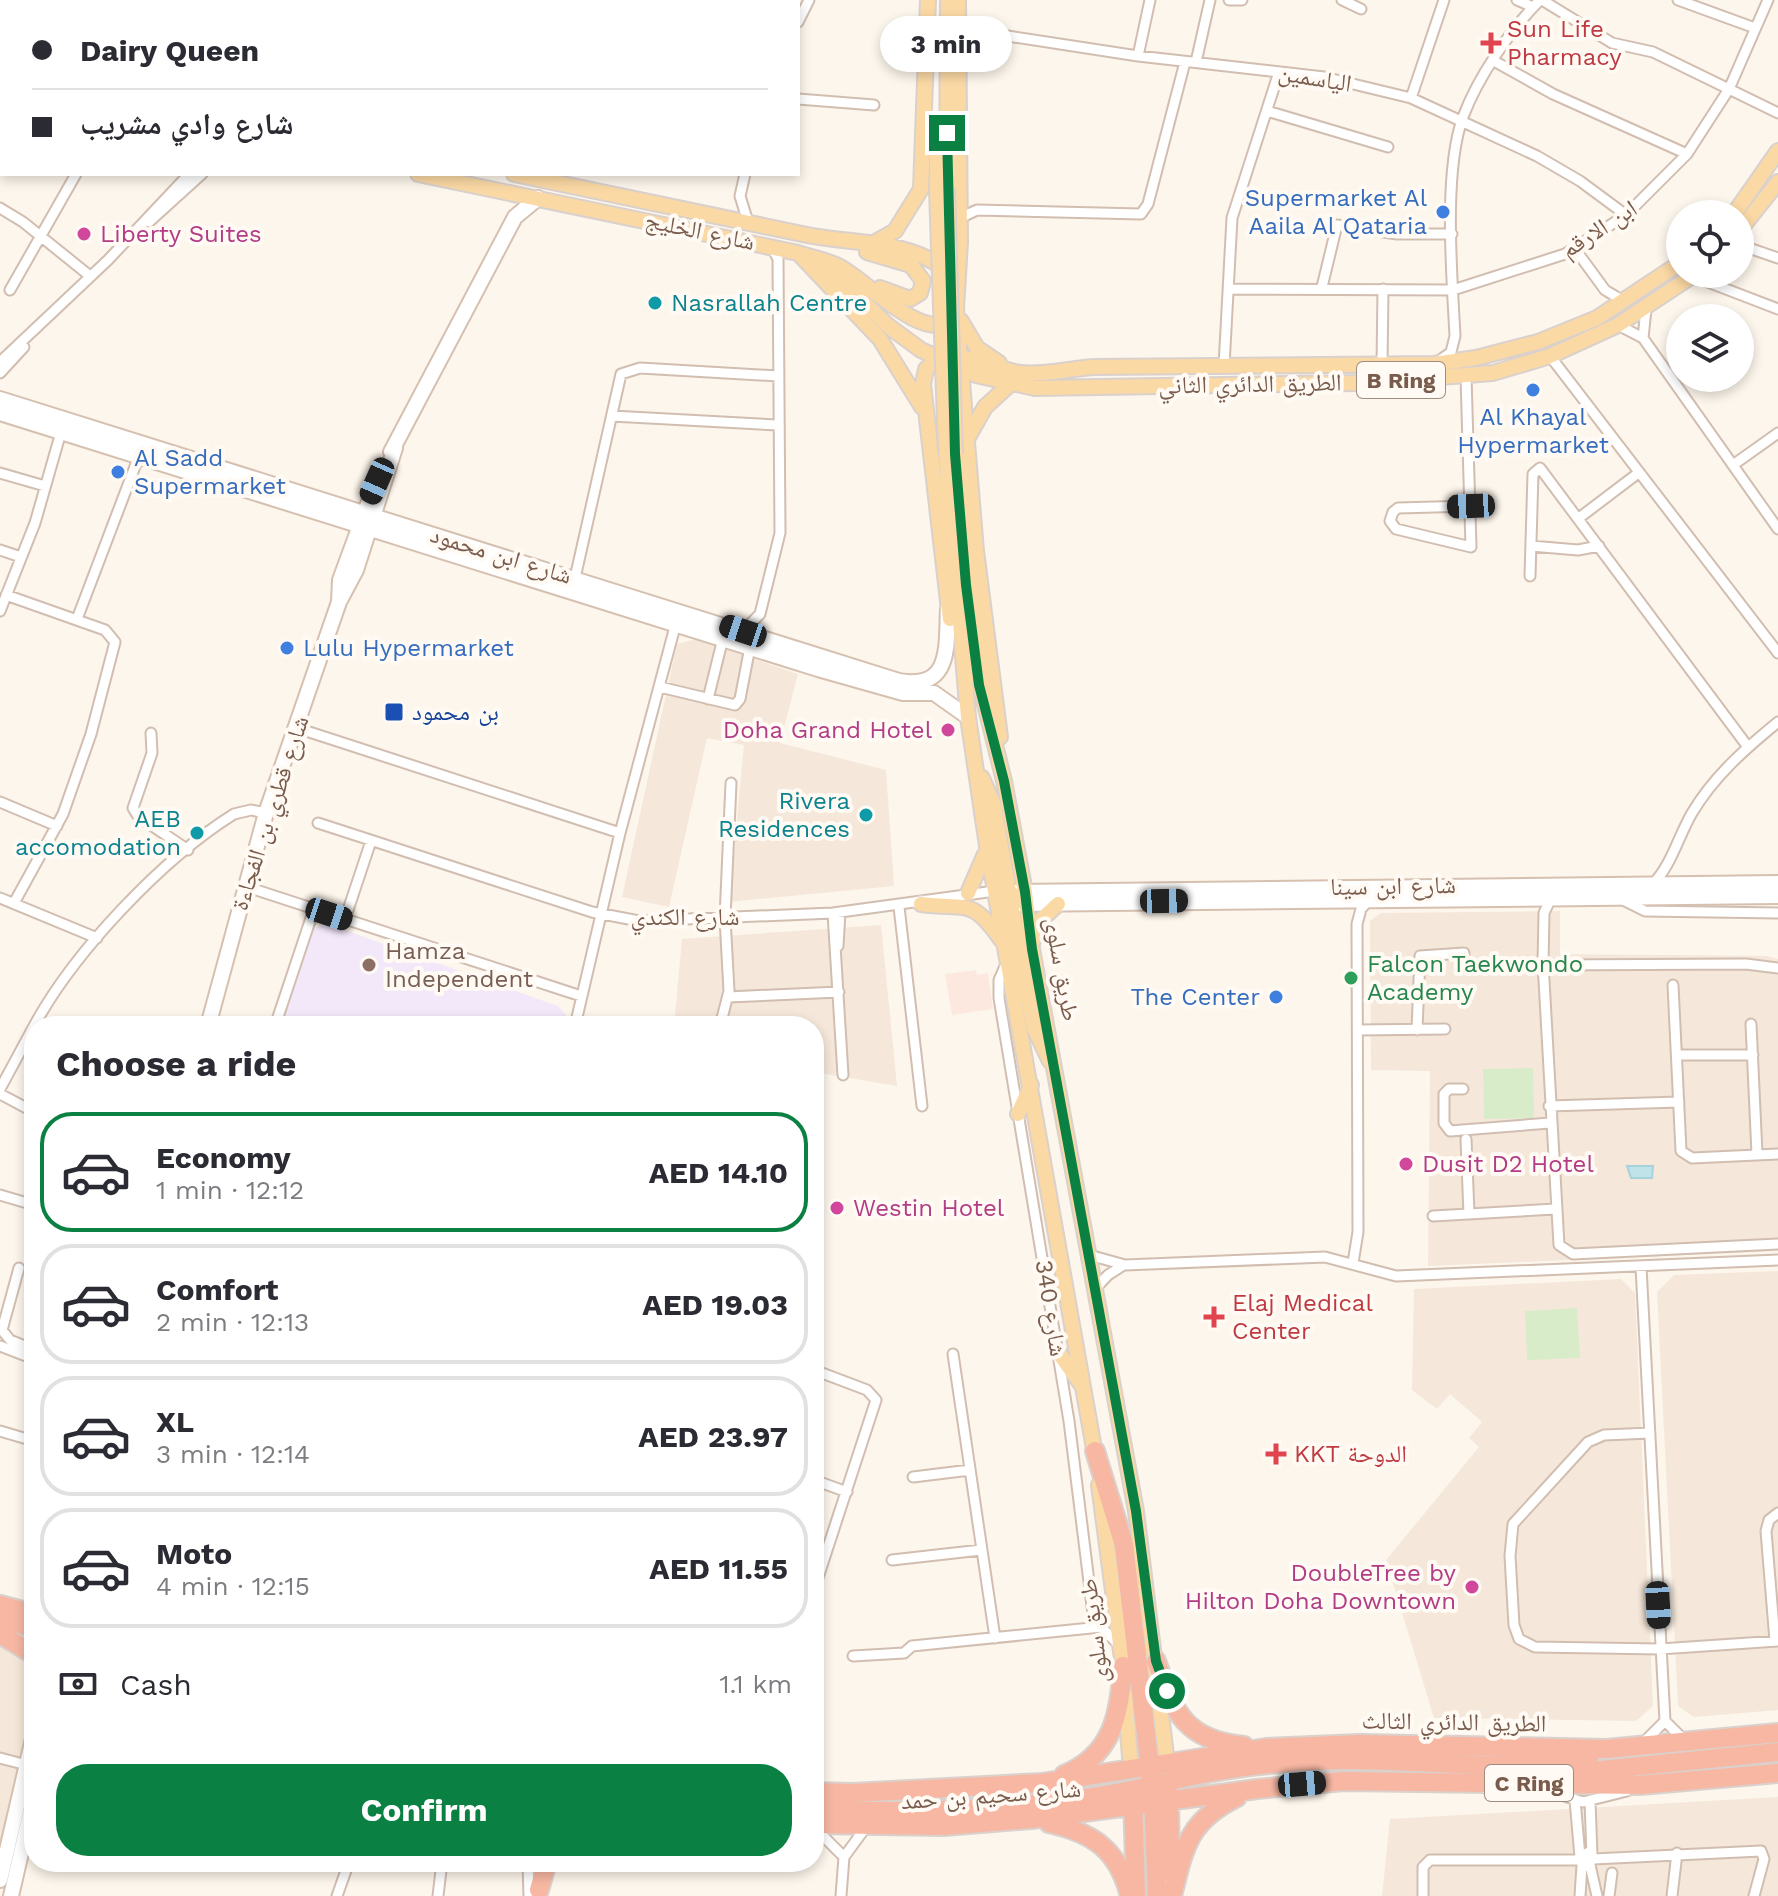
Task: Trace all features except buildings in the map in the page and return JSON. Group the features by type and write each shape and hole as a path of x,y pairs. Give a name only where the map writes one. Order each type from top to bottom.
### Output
{"highway":[{"path":"1095,1451 1124,1545 1151,1786 1157,1896"},
{"path":"0,1605 24,1611"},
{"path":"0,1619 24,1625"},
{"path":"0,1633 24,1639"},
{"path":"0,1633 24,1649"},
{"path":"1156,1661 1175,1709 1194,1732 1215,1741 1266,1748"},
{"path":"1042,1783 1084,1765 1106,1743 1118,1714 1123,1666"},
{"name":"الطريق الدائري الثالث","path":"1151,1786 1266,1748 1360,1744 1606,1749 1693,1744 1778,1733"},
{"path":"824,1810 996,1805 1151,1786 1300,1762 1351,1760 1499,1766 1587,1759 1606,1749"},
{"path":"1561,1783 1601,1770 1778,1752"},
{"name":"C Ring","path":"1151,1786 1257,1789 1356,1780 1640,1785 1778,1773"},
{"name":"شارع سحيم بن حمد","path":"824,1792 1042,1783 1151,1786"},
{"name":"شارع سحيم بن حمد","path":"824,1825 944,1826 1031,1819 1151,1786"},
{"name":"طريق سلوى","path":"1133,1896 1151,1786"},
{"name":"طريق سلوى","path":"1151,1786 1171,1896"},
{"path":"1171,1896 1192,1831 1212,1811 1257,1789"},
{"path":"1031,1819 1097,1838 1114,1856 1133,1896"},
{"path":"536,1894 544,1872"}],"main road":[{"path":"869,246 895,231 935,189 947,107 948,0"},
{"path":"958,0 960,218 956,309 970,367 955,450 968,717 987,846 1011,898"},
{"path":"929,2 935,189 955,450 978,676 1004,781 1011,898"},
{"path":"1744,200 1778,151"},
{"name":"شارع الخليج","path":"427,176 798,253 851,274 923,323 946,324 956,309"},
{"name":"شارع الخليج","path":"534,176 559,179 842,242 924,255 947,271 957,284"},
{"path":"1754,212 1778,182"},
{"path":"842,242 911,265 920,273 923,285 918,295 904,298 851,274"},
{"path":"798,253 886,347 926,415"},
{"name":"الطريق الدائري الثاني","path":"822,261 895,332 938,359 970,367 1035,374 1055,369 1434,364 1476,358 1563,333 1625,302 1666,273"},
{"name":"الطريق الدائري الثاني","path":"970,367 1009,385 1071,388 1359,383 1493,373 1550,356 1618,325 1675,288"},
{"path":"956,309 968,337 985,356 1014,366 1055,369"},
{"path":"938,359 928,366 923,376 926,415 958,682 968,717"},
{"path":"955,450 985,407 1009,385"},
{"path":"975,763 993,803 1034,1028 1056,1072"},
{"path":"968,893 981,870 987,846"},
{"name":"طريق سلوى","path":"1011,898 1004,945 1095,1451 1123,1666 1151,1786"},
{"name":"طريق سلوى","path":"1011,898 1032,949 1136,1511 1156,1661 1151,1786"},
{"path":"921,904 965,906 987,921 1004,945"},
{"path":"1032,949 1041,920 1058,904"},
{"path":"1018,1114 1031,1084"},
{"path":"1058,1352 1084,1388"}],"street":[{"path":"800,18 809,0"},
{"path":"1138,56 1150,0"},
{"path":"960,202 977,210 1141,214 1148,204 1210,0"},
{"path":"1229,0 1242,0"},
{"path":"1342,0 1361,9"},
{"path":"1411,98 1444,0"},
{"path":"1517,0 1538,2 1612,43 1653,52 1778,113"},
{"path":"1678,0 1755,28"},
{"name":"ابن الارقم","path":"1229,289 1322,287 1453,290 1541,264 1575,249 1626,215 1687,154 1729,89 1768,0"},
{"path":"1434,364 1448,355 1455,336 1452,188 1462,119 1494,61 1538,2"},
{"name":"الياسمين","path":"957,22 975,31 1138,56 1324,77 1411,98 1462,119 1580,181 1626,215"},
{"path":"958,39 975,31"},
{"path":"1494,61 1553,94 1687,154"},
{"path":"1224,366 1232,218 1279,72"},
{"path":"800,99 874,105"},
{"path":"1267,111 1388,147"},
{"path":"10,290 75,176"},
{"path":"0,373 30,337 187,176"},
{"path":"137,230 200,176"},
{"path":"724,217 740,196 745,176"},
{"path":"508,193 515,217"},
{"path":"740,196 748,222"},
{"name":"شارع قطري بن الفجاءة","path":"211,1016 266,813 339,602 351,585 366,521 386,460 515,217 538,198"},
{"path":"0,208 90,276"},
{"path":"960,218 977,210"},
{"path":"1322,287 1337,225 1397,234 1452,234"},
{"path":"764,640 760,614 780,533 778,259 772,247"},
{"path":"1575,249 1605,290 1625,302"},
{"path":"1754,250 1778,258"},
{"path":"1726,288 1778,309"},
{"path":"1382,365 1383,289"},
{"path":"1643,338 1646,309"},
{"path":"1618,325 1643,338 1778,529"},
{"path":"1455,336 1462,349 1476,358"},
{"path":"0,362 30,337"},
{"path":"1550,356 1637,474 1778,653"},
{"path":"575,578 618,378 634,368 778,376"},
{"path":"1466,376 1471,506 1469,548 1396,529 1390,521 1398,508 1471,506"},
{"name":"شارع ابن محمود","path":"0,399 750,647 898,692 934,693 968,717"},
{"name":"شارع ابن محمود","path":"0,413 366,521 399,523 899,681 919,683 931,679 942,667 948,609"},
{"path":"612,416 777,425"},
{"path":"0,611 21,557 61,432"},
{"path":"1733,465 1778,433"},
{"name":"شارع قطري بن الفجاءة","path":"366,521 395,448"},
{"path":"77,619 139,456"},
{"path":"390,467 387,501 399,523"},
{"path":"1530,576 1535,469 1543,469 1748,747"},
{"path":"0,473 45,486"},
{"path":"1579,518 1637,474"},
{"path":"1531,546 1578,550 1599,546"},
{"path":"0,550 21,557"},
{"path":"6,595 109,633 115,647 80,768 57,826 14,903"},
{"path":"743,631 760,614"},
{"path":"577,1016 620,833 676,623"},
{"path":"708,699 723,638"},
{"path":"660,687 733,705 740,699 750,647"},
{"path":"1653,884 1669,866 1700,801 1748,747 1778,722"},
{"path":"297,728 620,833"},
{"path":"151,733 152,753 134,804 138,816 188,850"},
{"path":"723,1016 728,997 731,783"},
{"path":"0,802 57,826"},
{"path":"40,1016 59,985 97,938 149,884 234,814 251,810 266,813"},
{"name":"شارع الكندي","path":"318,823 600,914 639,921 836,913 921,904 968,893 1011,898"},
{"path":"345,919 371,841"},
{"path":"1669,866 1673,876 1683,884"},
{"name":"شارع ابن سينا","path":"1011,898 1778,883"},
{"path":"244,886 581,996"},
{"name":"شارع ابن سينا","path":"1618,896 1645,911 1778,913"},
{"name":"شارع ابن سينا","path":"1011,898 1058,904 1372,898 1778,896"},
{"path":"0,898 97,938"},
{"path":"1353,1263 1358,1232 1357,924 1361,909 1372,898"},
{"path":"1527,898 1538,912 1544,964"},
{"path":"1551,898 1544,913 1544,964 1556,1234 1562,1249 1573,1254 1778,1244"},
{"path":"1337,899 1350,909 1357,924"},
{"path":"899,907 922,1106"},
{"path":"278,1016 314,909"},
{"path":"836,913 843,1075"},
{"path":"1417,1030 1420,956 1464,953"},
{"name":"شارع 340","path":"1008,961 999,992 1058,1352 1093,1614 1101,1627 1121,1646"},
{"path":"1544,964 1746,964 1778,968"},
{"path":"1673,985 1680,1147 1684,1154 1692,1158 1778,1154"},
{"path":"728,997 839,992"},
{"path":"1751,1024 1757,1154"},
{"path":"1358,1030 1445,1029"},
{"path":"24,1045 0,1092 24,1106"},
{"path":"1677,1055 1753,1055"},
{"path":"1463,1089 1449,1089 1444,1094 1444,1123 1450,1131 1550,1123"},
{"path":"1549,1106 1679,1102"},
{"path":"1466,1139 1469,1214"},
{"path":"0,1195 24,1202"},
{"path":"1433,1216 1555,1209"},
{"path":"1089,1255 1125,1265 1310,1256 1353,1263 1378,1274 1396,1276 1778,1260"},
{"path":"1095,1289 1108,1275 1125,1265"},
{"path":"1641,1267 1665,1721 1674,1733 1693,1744"},
{"path":"19,1268 2,1330 10,1340 24,1346"},
{"path":"0,1346 24,1355"},
{"path":"953,1354 995,1638"},
{"path":"824,1374 867,1390 876,1400 824,1560"},
{"path":"0,1431 24,1438"},
{"path":"1650,1433 1604,1435 1584,1445 1517,1517 1511,1531 1510,1556 1514,1625 1523,1643 1557,1648 1660,1649 1776,1641 1766,1531 1769,1520 1778,1513"},
{"path":"913,1477 970,1470"},
{"path":"824,1484 847,1492"},
{"path":"892,1560 981,1550"},
{"path":"1071,1630 1093,1614"},
{"path":"853,1656 904,1653 912,1646 1101,1627"},
{"path":"1631,1747 1654,1735 1665,1721"},
{"path":"0,1758 24,1764"},
{"path":"0,1880 24,1779"},
{"path":"1477,1783 1491,1792 1561,1795 1590,1801 1640,1785"},
{"path":"1575,1800 1586,1860 1597,1896"},
{"path":"1580,1896 1590,1801"},
{"path":"16,1815 24,1829"},
{"path":"841,1896 844,1857 853,1840 868,1826"},
{"path":"11,1896 24,1836"},
{"path":"824,1836 844,1857"},
{"path":"1423,1896 1423,1867 1430,1860 1586,1860 1761,1851 1764,1859 1754,1896"},
{"path":"1672,1896 1677,1853"},
{"path":"340,1895 346,1872"},
{"path":"438,1896 441,1872"},
{"path":"530,1872 536,1894"},
{"path":"536,1894 538,1872"},
{"path":"1609,1896 1612,1873"}],"shaded area":[{"path":"696,639 798,674 780,743 886,770 894,886 729,902 744,745 707,738 669,907 622,897 677,644"},
{"path":"1560,911 1560,954 1767,956 1778,959 1778,1251 1428,1266 1430,1071 1371,1070 1370,921 1381,913"},
{"name":"Hamza Independent","path":"325,923 558,1006 566,1016 283,1016 308,932"},
{"path":"881,925 897,1086 824,1074 824,1016 675,1016 682,939"},
{"path":"976,970 977,975 988,973 993,1009 952,1015 945,974"},
{"path":"1778,1271 1778,1710 1694,1717 1678,1706 1657,1292 1674,1275"},
{"path":"1621,1279 1635,1293 1653,1706 1636,1721 1434,1718 1386,1560 1479,1447 1469,1438 1482,1422 1450,1394 1437,1409 1412,1390 1414,1289"},
{"path":"0,1642 24,1648 24,1748 0,1855"},
{"path":"1778,1797 1778,1896 1382,1896 1390,1819"}],"green space":[{"path":"1533,1068 1534,1118 1484,1119 1483,1069"},
{"path":"1577,1308 1580,1358 1527,1360 1525,1311"}],"water":[{"path":"1627,1166 1653,1166 1652,1178 1631,1178"}],"place":[{"name":"Sun Life Pharmacy","path":"1491,43"},
{"name":"Supermarket Al Aaila Al Qataria","path":"1443,212"},
{"name":"Liberty Suites","path":"84,234"},
{"name":"Nasrallah Centre","path":"655,303"},
{"name":"Al Khayal Hypermarket","path":"1533,390"},
{"name":"Al Sadd Supermarket","path":"118,472"},
{"name":"Lulu Hypermarket","path":"287,648"},
{"name":"بن محمود","path":"394,712"},
{"name":"Doha Grand Hotel","path":"948,730"},
{"name":"Rivera Residences","path":"866,815"},
{"name":"AEB accomodation","path":"197,833"},
{"name":"Hamza Independent","path":"369,965"},
{"name":"Falcon Taekwondo Academy","path":"1351,978"},
{"name":"The Center","path":"1276,997"},
{"name":"Dusit D2 Hotel","path":"1406,1164"},
{"name":"Westin Hotel","path":"837,1208"},
{"name":"Elaj Medical Center","path":"1214,1317"},
{"name":"KKT الدوحة","path":"1276,1454"},
{"name":"DoubleTree by Hilton Doha Downtown","path":"1472,1587"}],"route":[{"path":"947,133 955,454 966,585 978,676 1004,781 1025,892 1032,949 1136,1511 1156,1661 1167,1691"}]}
